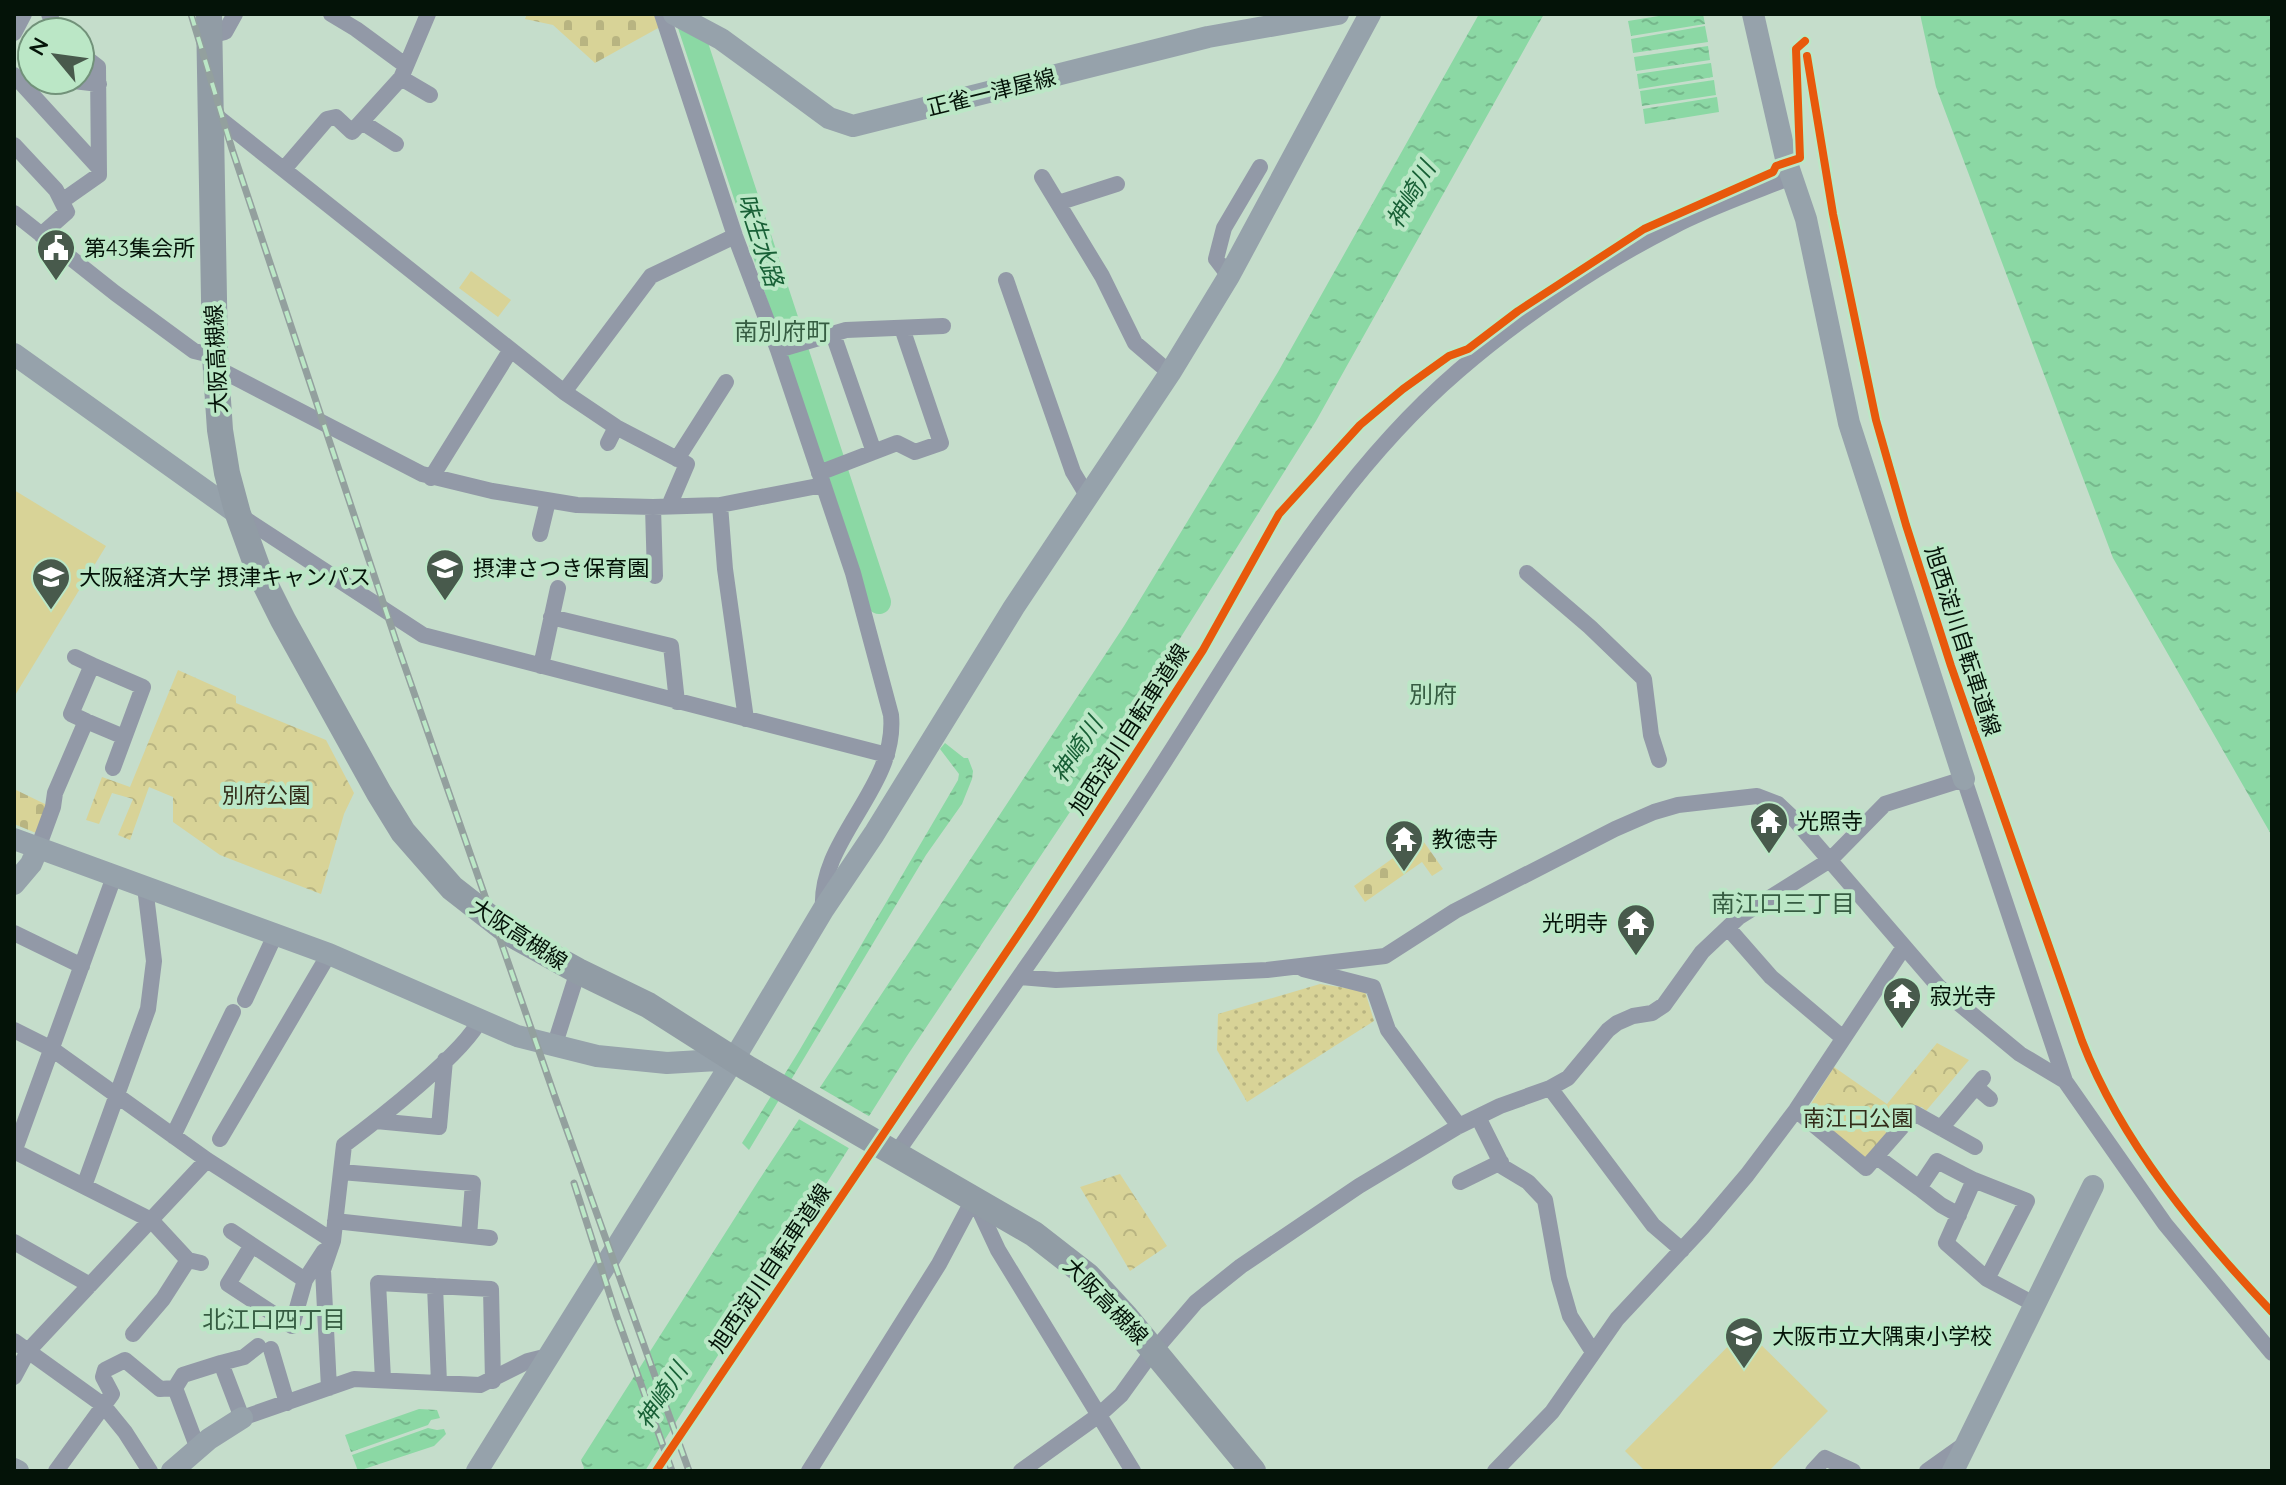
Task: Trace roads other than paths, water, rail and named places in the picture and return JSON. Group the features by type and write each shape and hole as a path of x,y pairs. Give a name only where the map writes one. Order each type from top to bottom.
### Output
{"main road":[{"name":"大阪高槻線","path":"209,25 215,361 222,444 238,514 259,572 283,620 403,832 431,866 475,907 511,934 683,1025 741,1064 1034,1234 1088,1276 1253,1471"}],"street":[{"path":"14,33 24,14"},
{"path":"209,25 225,32 235,14"},
{"path":"331,14 356,29 430,95"},
{"path":"284,169 327,119 336,117 352,132 362,122 403,72 428,14"},
{"path":"671,14 735,236 778,350 853,573 889,706 892,733 887,755 830,862 822,890 823,910"},
{"name":"正雀一津屋線","path":"671,14 703,28 829,118 853,126 1208,37 1338,14"},
{"path":"477,1471 548,1356 741,1064 823,910 874,834 1014,607 1170,373 1229,276 1370,14"},
{"path":"1753,14 1791,177 1806,219 1849,423 2065,1081 2165,1224 2272,1353"},
{"path":"62,201 99,175 99,84 96,65"},
{"path":"14,75 99,168"},
{"path":"210,111 564,392 616,427 687,464 661,506 655,576"},
{"path":"362,122 396,144"},
{"path":"14,145 56,190 67,212 41,235"},
{"path":"1229,276 1216,259 1224,228 1260,167"},
{"path":"1042,177 1102,276 1135,343 1170,373"},
{"path":"889,1150 1020,977 1136,805 1306,541 1341,492 1382,446 1457,372 1576,283 1672,226 1791,177"},
{"path":"1058,203 1117,184"},
{"path":"14,213 194,351 431,478 548,501 720,505 821,479 848,462 897,443 915,452 941,443 902,328"},
{"path":"564,392 651,276 735,236"},
{"path":"1006,280 1073,472 1088,497"},
{"path":"778,350 846,330 943,326"},
{"path":"833,334 874,452"},
{"path":"431,478 510,351"},
{"path":"14,354 238,514 423,635 887,755"},
{"path":"677,459 726,382"},
{"path":"608,443 616,427"},
{"path":"540,534 548,501"},
{"path":"720,505 725,569 746,719"},
{"path":"1527,573 1644,679 1651,735 1659,760"},
{"path":"541,666 558,588"},
{"path":"551,617 671,646 677,702"},
{"path":"75,657 148,688 113,768"},
{"path":"92,665 71,714 124,737"},
{"path":"14,884 31,864 53,807 55,793 86,721"},
{"path":"1021,1471 1099,1415 1121,1395 1153,1351 1196,1302 1241,1266 1359,1186 1459,1126 1568,1078 1598,1039 1617,1023 1652,1013 1664,1005 1702,952 1739,917 1830,860 1885,804 1964,779"},
{"path":"1020,977 1056,980 1267,970 1385,956 1455,911 1615,829 1678,805 1757,796 1778,804 1939,987 2020,1054 2065,1081"},
{"path":"14,839 276,933 517,1036 597,1056 667,1063 741,1064"},
{"path":"115,874 14,1151 151,1220 195,1261 163,1299 143,1331"},
{"path":"84,1186 148,1009 154,961 145,887"},
{"path":"1728,928 1771,977 1843,1038"},
{"path":"14,933 82,966"},
{"path":"245,1000 276,933"},
{"path":"1496,1471 1552,1412 1617,1319 1747,1175 1796,1110 1904,947"},
{"path":"220,1139 329,954"},
{"path":"1294,966 1373,987 1388,1030 1459,1126"},
{"path":"554,1047 578,971"},
{"path":"173,1136 233,1012"},
{"path":"329,1388 323,1270 333,1241 344,1145 445,1060 475,1032 480,1019"},
{"path":"14,1030 52,1049 207,1160 333,1241"},
{"path":"376,1121 439,1127 445,1060"},
{"path":"1941,1128 1980,1082 1990,1099"},
{"path":"1550,1088 1653,1225 1682,1250"},
{"path":"1796,1110 1866,1168 1914,1113 1975,1147"},
{"path":"1478,1117 1503,1167 1528,1182 1545,1200 1559,1278 1570,1316 1593,1352"},
{"path":"1877,1157 1959,1215"},
{"path":"14,1377 21,1346 90,1285 207,1160"},
{"path":"1919,1188 1937,1161 2027,1201 1987,1279"},
{"path":"1460,1182 1501,1162"},
{"path":"341,1172 473,1183 469,1236"},
{"path":"1974,1180 1946,1243 1987,1279 2034,1304"},
{"path":"1953,1471 2093,1186"},
{"path":"974,1198 998,1250 1133,1471"},
{"path":"809,1471 939,1264 974,1198"},
{"path":"335,1221 490,1238"},
{"path":"231,1231 305,1280"},
{"path":"252,1245 228,1284 292,1326 305,1280 333,1241"},
{"path":"14,1242 90,1285"},
{"path":"383,1379 378,1283 491,1289 493,1381"},
{"path":"435,1286 439,1383"},
{"path":"21,1346 103,1405 150,1471"},
{"path":"175,1388 183,1375 264,1348 287,1403"},
{"path":"172,1471 242,1418 354,1379 480,1385 528,1361 548,1356"},
{"path":"56,1471 112,1394 103,1377 105,1370 125,1360 160,1389 175,1388"},
{"path":"221,1363 242,1418"},
{"path":"175,1388 198,1449"},
{"path":"1927,1471 1965,1444"},
{"path":"1813,1471 1825,1458 1853,1471"}],"water":[{"name":"神崎川","path":"1479,14 1544,14 1316,421 1094,776 907,1056 645,1471 582,1471 581,1460 759,1180 1124,626 1278,372"},
{"path":"1671,14 1703,14 1705,24 1631,36 1628,21"},
{"path":"1920,14 2272,14 2272,836 2113,558 1936,87"},
{"path":"1705,26 1708,42 1633,53 1631,39"},
{"path":"1708,46 1710,60 1636,71 1634,57"},
{"path":"1711,63 1713,77 1639,89 1637,74"},
{"path":"1714,80 1716,95 1642,106 1640,91"},
{"path":"1717,97 1719,112 1645,124 1643,109"},
{"path":"945,743 968,758 973,771 962,804 926,855 749,1150 742,1143 958,780 959,774 940,749"},
{"path":"419,1409 437,1410 440,1418 351,1452 345,1435"},
{"path":"428,1428 444,1429 446,1434 434,1446 358,1471 352,1455"}],"waterway":[{"name":"味生水路","path":"686,14 879,602"}],"railway":[{"path":"191,14 232,149 397,644 689,1471"},
{"path":"574,1183 616,1314 672,1471"}],"place":[{"name":"第43集会所","path":"56,282"},
{"name":"摂津さつき保育園","path":"445,602"},
{"name":"大阪経済大学 摂津キャンパス","path":"51,611"},
{"name":"光照寺","path":"1769,855"},
{"name":"教徳寺","path":"1404,873"},
{"name":"光明寺","path":"1636,957"},
{"name":"寂光寺","path":"1902,1030"},
{"name":"大阪市立大隅東小学校","path":"1744,1370"}],"district":[{"name":"南別府町","path":"782,332"},
{"name":"別府","path":"1433,695"},
{"name":"南江口三丁目","path":"1783,904"},
{"name":"北江口四丁目","path":"274,1320"}],"park label":[{"name":"別府公園","path":"266,795"},
{"name":"南江口公園","path":"1858,1118"}]}
